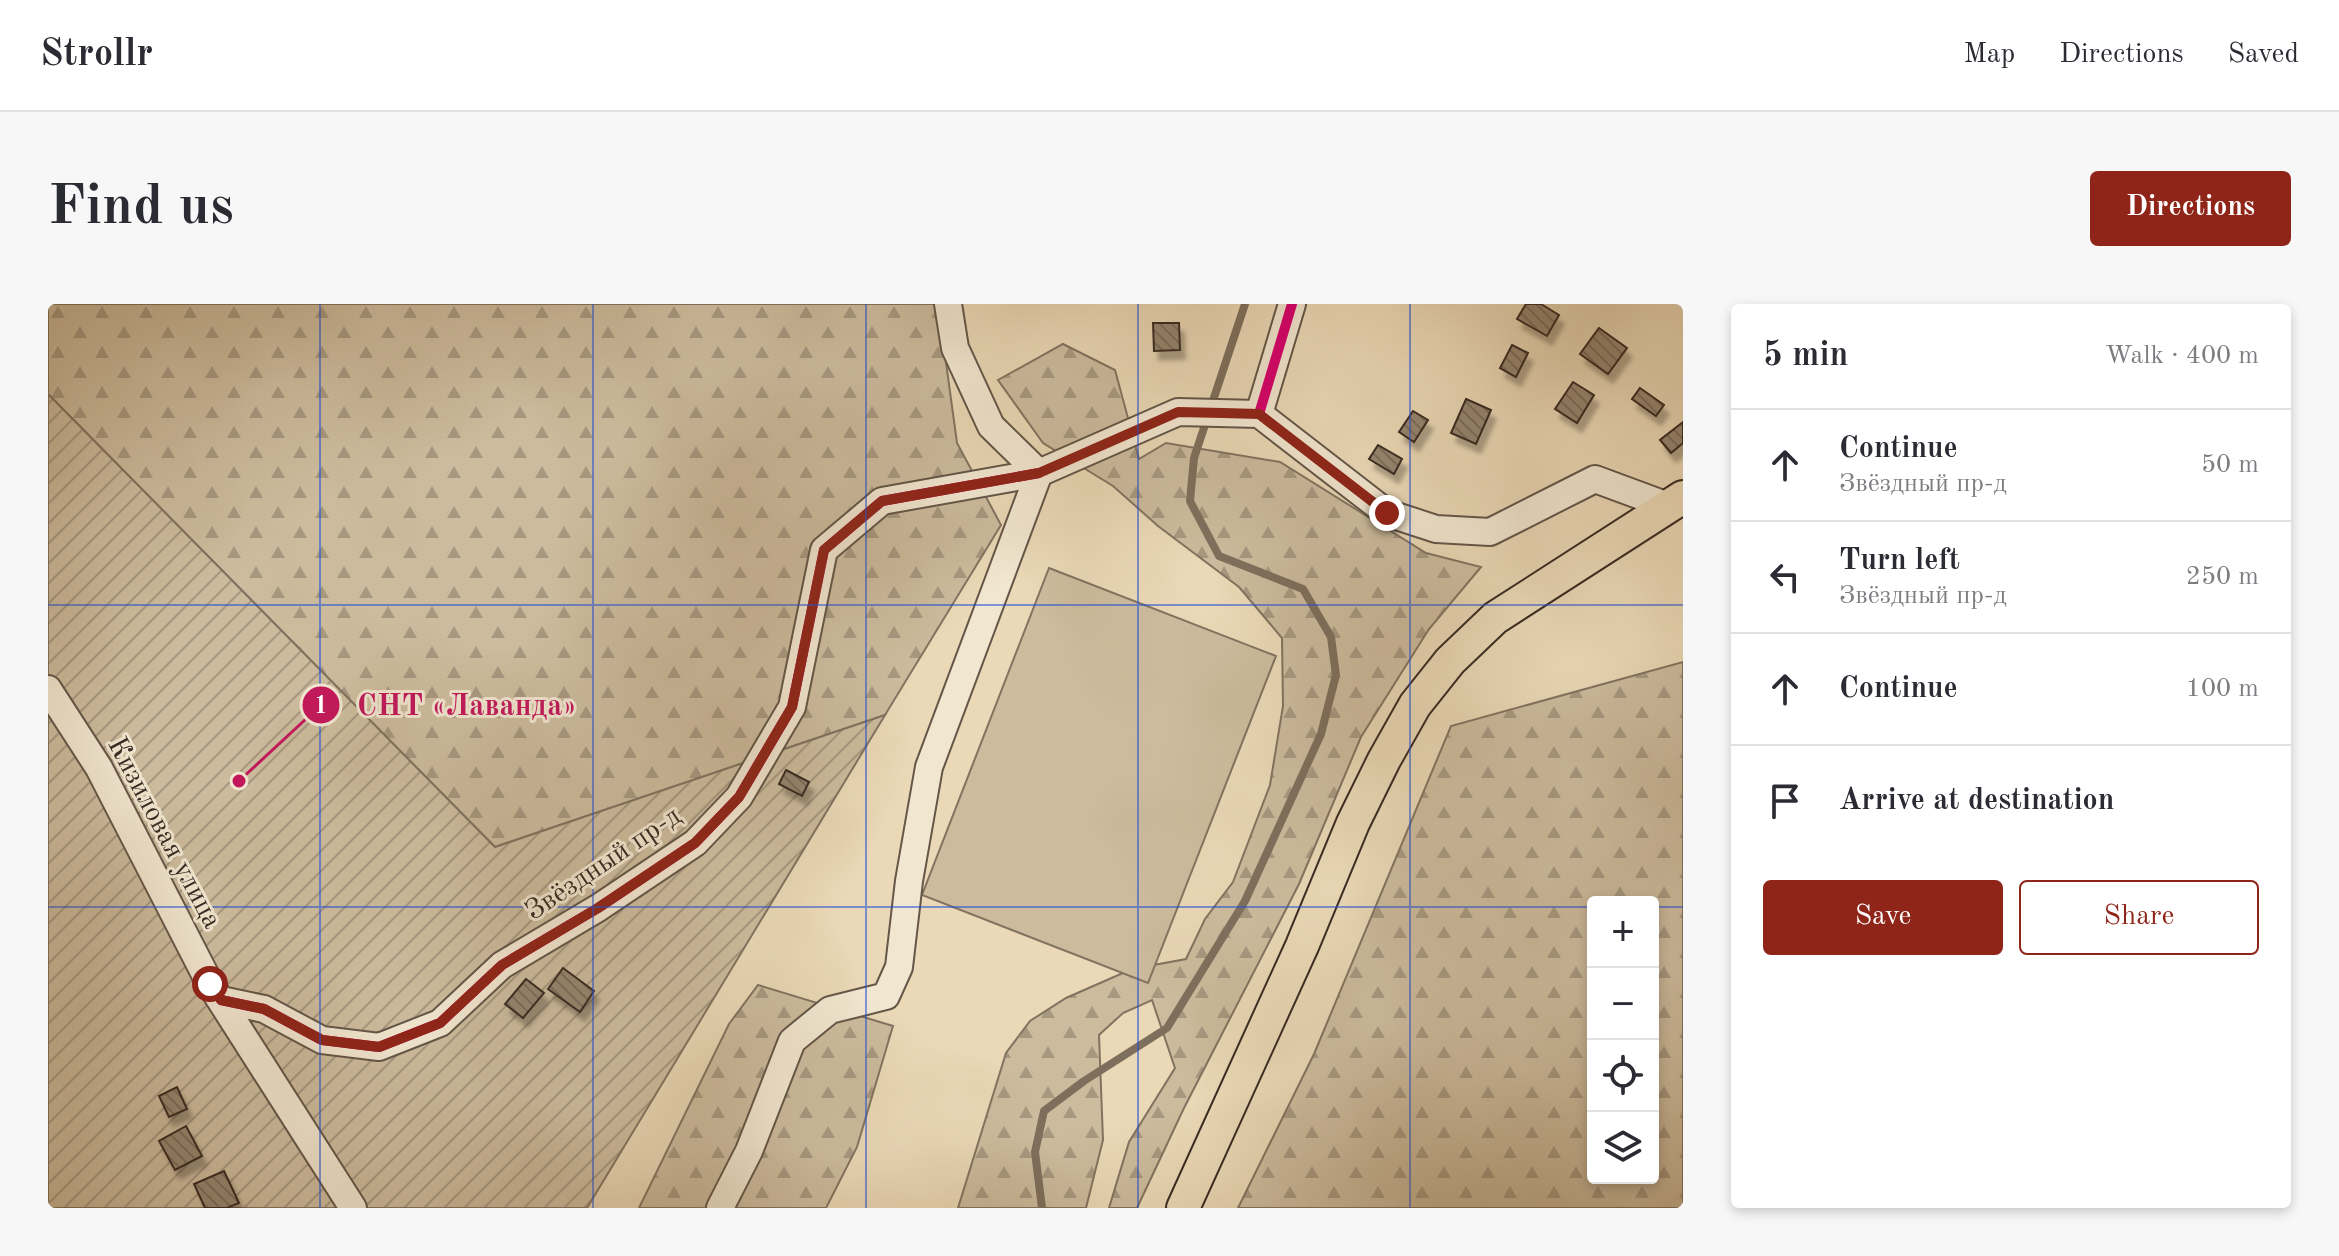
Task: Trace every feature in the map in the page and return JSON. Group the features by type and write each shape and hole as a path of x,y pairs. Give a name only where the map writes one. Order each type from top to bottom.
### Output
{"main road":[{"path":"1183,1208 1302,946 1353,823 1415,705 1450,661 1495,618 1676,501"}],"street":[{"path":"720,1208 749,1151 792,1041 830,1010 886,996 899,967 909,881 929,767 1039,473 991,426 955,348 948,304"},
{"path":"1292,304 1259,414 1387,513 1436,529 1490,532 1595,479 1676,501"},
{"name":"Звёздный пр-д","path":"221,1000 264,1009 322,1040 379,1047 440,1023 502,965 598,908 695,843 739,797 792,707 824,550 882,501 1039,473 1178,412 1259,414"},
{"name":"Кизиловая улица","path":"48,689 99,768 221,1000 353,1208"}],"green space":[{"path":"48,304 938,304 957,443 1001,525 885,715 495,847 48,394"},
{"path":"1063,344 1115,370 1139,459 1166,443 1280,462 1426,553 1481,567 1429,629 1361,737 1299,884 1184,1108 1137,1208 1109,1208 1129,1142 1175,1068 1152,1000 1123,1013 1099,1035 1103,1140 1086,1208 958,1208 1006,1053 1030,1021 1066,998 1132,969 1186,959 1205,919 1233,882 1270,785 1283,706 1282,638 1239,587 1158,526 1113,486 1043,443 998,380"},
{"path":"48,394 495,847 885,715 587,1208 48,1208"},
{"path":"1049,568 1276,656 1148,983 922,895"},
{"path":"1683,662 1683,1208 1238,1208 1314,1054 1451,726"},
{"path":"758,985 893,1026 857,1147 826,1208 639,1208 729,1024"}],"building":[{"path":"1526,304 1541,304 1559,315 1547,336 1517,319"},
{"path":"1153,323 1179,323 1180,350 1154,351"},
{"path":"1599,328 1627,348 1608,374 1580,354"},
{"path":"1512,345 1528,353 1516,377 1500,368"},
{"path":"1573,382 1594,395 1577,423 1555,409"},
{"path":"1640,388 1664,405 1656,416 1632,399"},
{"path":"1466,399 1491,410 1476,444 1451,433"},
{"path":"1413,411 1428,420 1414,442 1399,432"},
{"path":"1683,422 1683,443 1671,453 1660,440"},
{"path":"1378,445 1402,459 1394,474 1369,459"},
{"path":"786,770 809,782 802,796 779,784"},
{"path":"563,968 594,991 580,1012 548,989"},
{"path":"526,979 544,993 523,1018 505,1004"},
{"path":"177,1087 187,1109 169,1117 159,1096"},
{"path":"186,1126 202,1156 175,1170 159,1141"},
{"path":"224,1171 239,1203 227,1208 205,1208 194,1184"}],"waterway":[{"path":"1042,1208 1035,1152 1044,1111 1084,1081 1167,1028 1245,901 1321,734 1336,675 1331,637 1303,589 1219,556 1190,501 1194,458 1245,304"}],"cycle path":[{"path":"1259,414 1292,304"},
{"path":"221,1000 264,1009 322,1040 379,1047 440,1023 502,965 598,908 695,843 739,797 792,707 824,550 882,501 1039,473"}],"place":[{"name":"СНТ «Лаванда»","path":"239,781"}],"route":[{"path":"210,984 221,1000 264,1009 322,1040 379,1047 440,1023 502,965 598,908 695,843 739,797 792,707 824,550 882,501 1039,473 1178,412 1223,413 1259,414 1387,513"}]}
